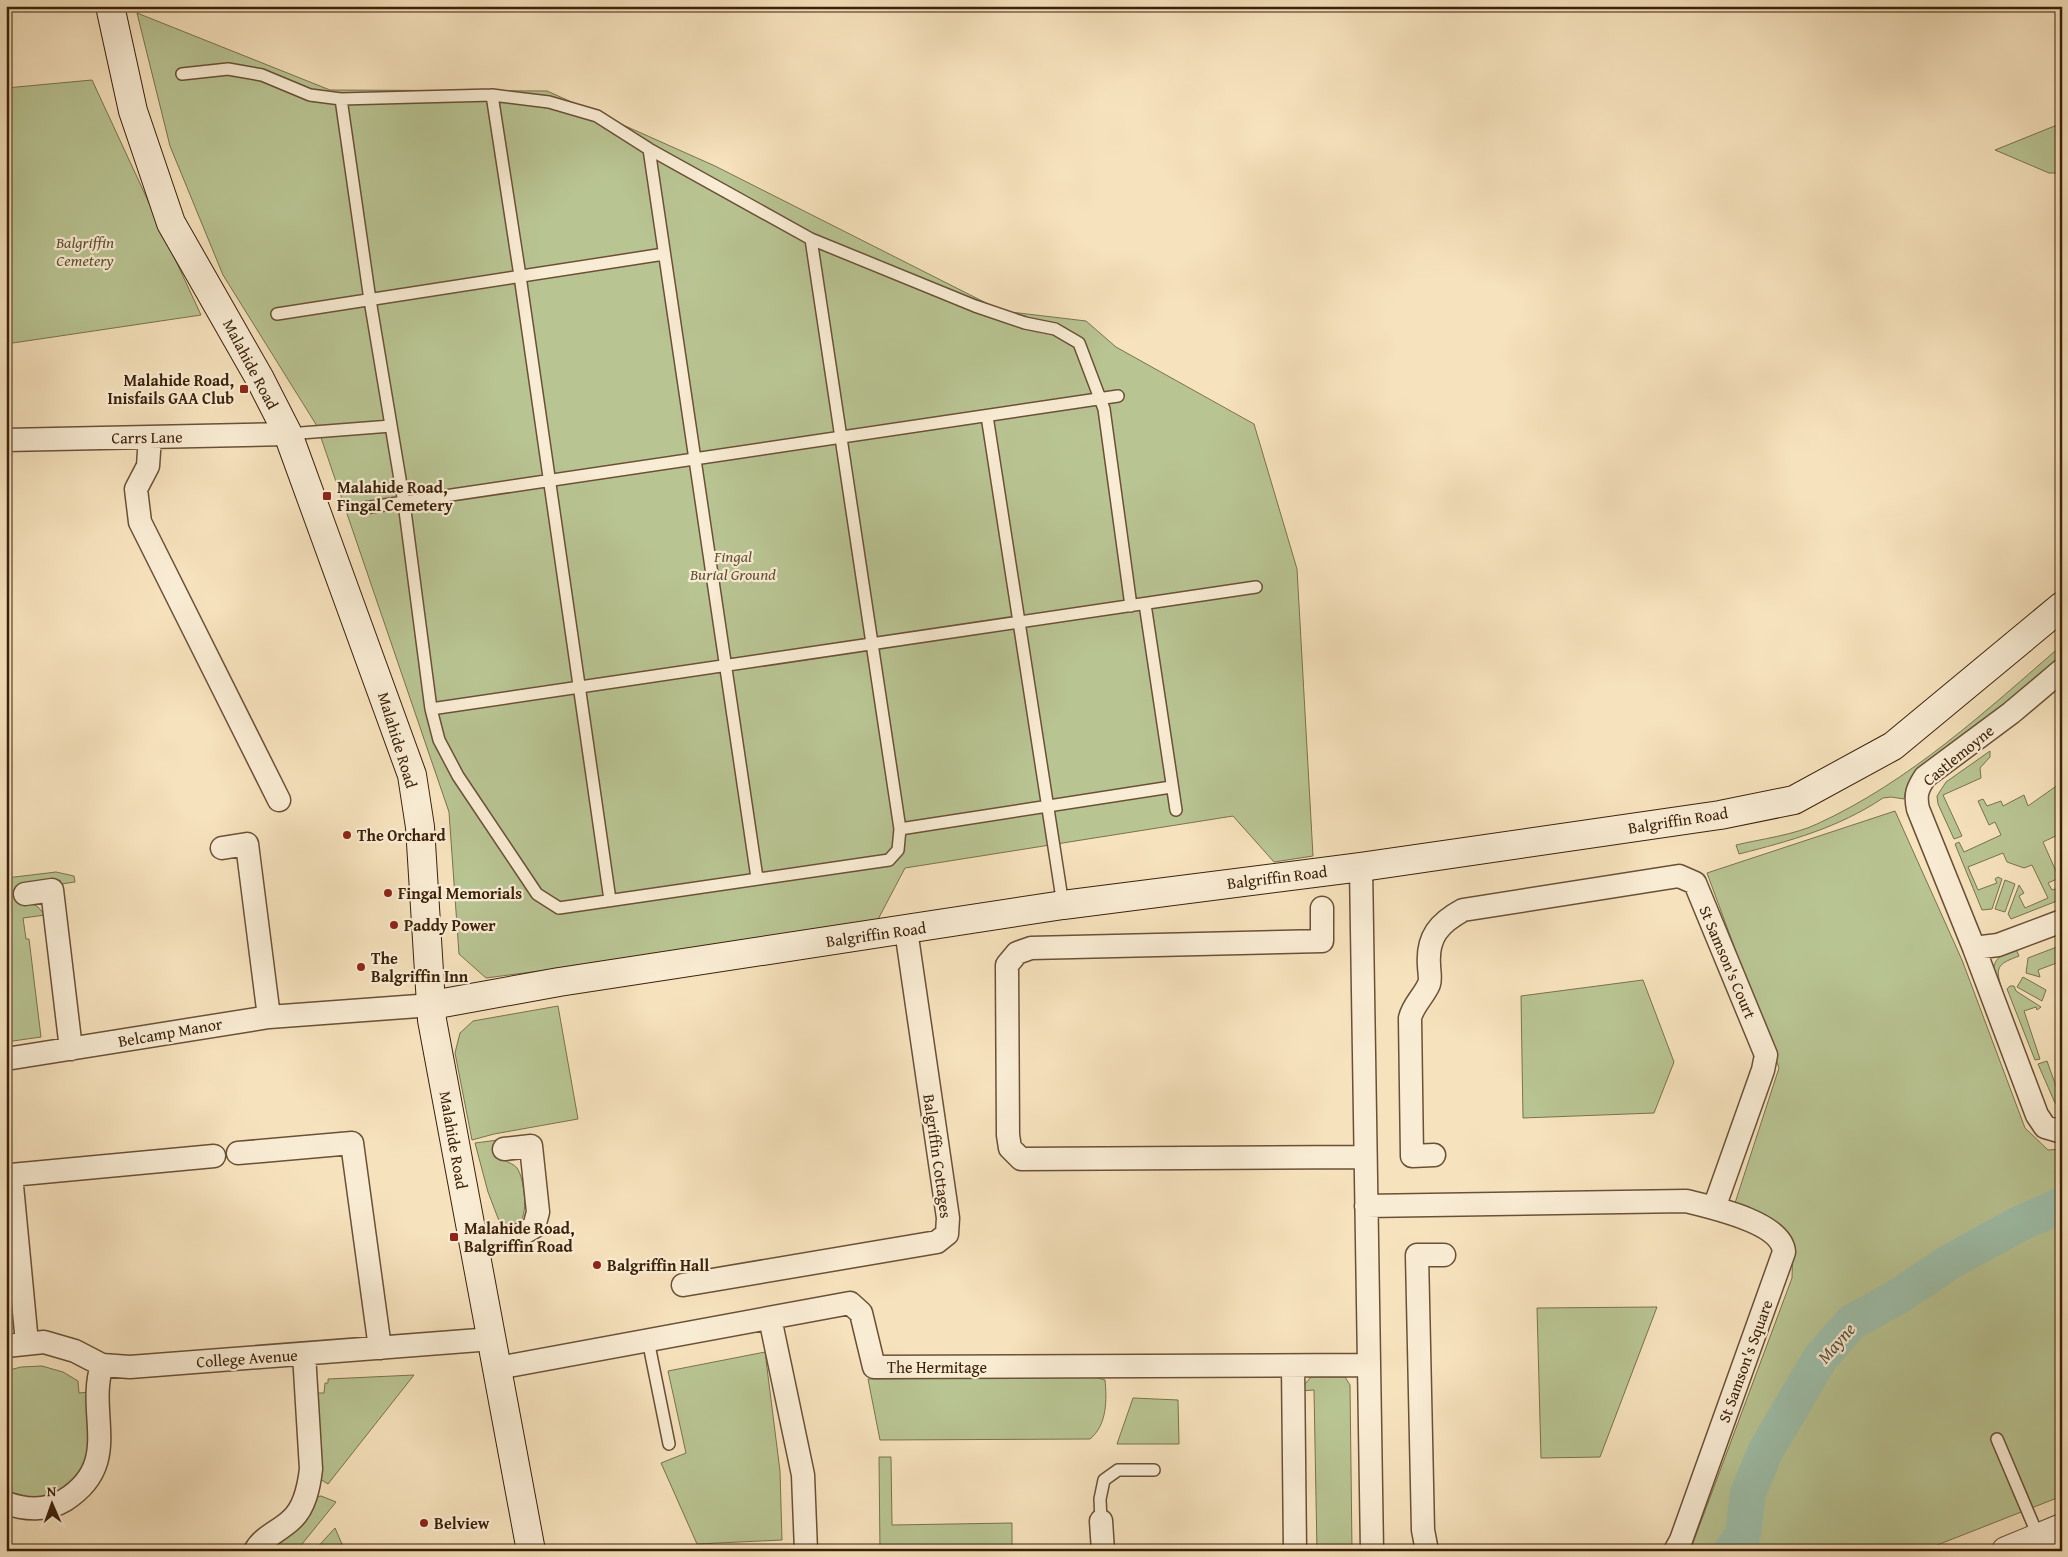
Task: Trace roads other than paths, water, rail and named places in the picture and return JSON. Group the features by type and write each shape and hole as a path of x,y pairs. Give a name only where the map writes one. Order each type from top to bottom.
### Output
{"main road":[{"name":"Malahide Road","path":"107,7 133,111 171,223 260,379 288,434 344,590 401,738 412,775 420,827 432,1020 531,1551"},
{"name":"Balgriffin Road","path":"432,1005 559,982 1063,905 1361,867 1720,815 1794,800 1893,746 2062,606"}],"street":[{"name":"Carrs Lane","path":"6,440 288,434"},
{"path":"150,437 148,466 136,489 140,522 279,800"},
{"name":"Castlemoyne","path":"2062,670 2011,713 1926,777 1917,788 1915,798 2037,1115 2045,1127 2062,1132"},
{"path":"222,848 248,844 269,1017"},
{"path":"1361,867 1372,1551"},
{"name":"St Samson's Court","path":"1434,1155 1412,1156 1410,1018 1412,1011 1430,982 1428,951 1430,940 1439,925 1463,910 1679,876 1695,882 1766,1055 1766,1062 1714,1208"},
{"path":"25,894 52,890 71,1049"},
{"path":"1322,908 1322,941 1031,948 1017,953 1008,964 1008,1135 1010,1148 1021,1159 1365,1157"},
{"path":"1974,948 1998,945 2062,921"},
{"name":"Balgriffin Cottages","path":"682,1285 937,1242 947,1234 948,1218 906,930"},
{"name":"Belcamp Manor","path":"6,1059 269,1017 432,1005"},
{"path":"238,1153 352,1143 380,1348"},
{"path":"473,1242 520,1235 534,1227 537,1219 538,1212 531,1146 504,1149"},
{"path":"17,1344 9,1175 214,1156"},
{"path":"1366,1206 1686,1201 1714,1208"},
{"name":"St Samson's Square","path":"1675,1551 1681,1540 1784,1252 1783,1246 1766,1227 1714,1208"},
{"path":"1427,1551 1423,1535 1417,1255 1444,1255"},
{"name":"The Hermitage","path":"498,1368 850,1303 861,1313 874,1367 1369,1365"},
{"path":"770,1318 803,1475 806,1551"},
{"name":"College Avenue","path":"17,1344 44,1342 75,1351 102,1365 130,1367 492,1339"},
{"path":"255,1551 271,1534 292,1519 309,1487 311,1469 304,1354"},
{"path":"6,1503 25,1508 50,1506 78,1492 92,1475 98,1458 101,1437 98,1377 102,1365"},
{"path":"1292,1366 1295,1551"},
{"path":"1101,1521 1103,1551"}],"lane":[{"path":"182,74 228,69 262,75 310,95 341,99 492,96 549,102 597,116 649,149 811,239 975,306 1024,323 1055,329 1079,343 1104,409 1132,606"},
{"path":"492,96 520,276 610,900"},
{"path":"341,99 370,300 404,503 432,709 439,740 458,776 537,894 559,908 889,860 898,850 900,829 811,239"},
{"path":"649,149 756,878"},
{"path":"277,314 664,254"},
{"path":"364,508 1118,396"},
{"path":"987,416 1063,905"},
{"path":"288,434 391,426"},
{"path":"432,709 1256,588"},
{"path":"1145,604 1171,787 1176,810"},
{"path":"900,829 1171,787"},
{"path":"648,1340 669,1444"},
{"path":"1997,1439 2032,1542"},
{"path":"1101,1521 1100,1499 1104,1480 1118,1470 1154,1470"}],"waterway":[{"name":"Mayne","path":"1731,1551 1743,1535 1748,1493 1766,1450 1821,1357 1852,1322 1899,1296 1948,1263 2017,1225 2062,1205"}],"place":[{"name":"Malahide Road, Inisfails GAA Club","path":"244,389"},
{"name":"Malahide Road, Fingal Cemetery","path":"327,496"},
{"name":"The Orchard","path":"347,835"},
{"name":"Fingal Memorials","path":"388,893"},
{"name":"Paddy Power","path":"394,925"},
{"name":"The Balgriffin Inn","path":"361,967"},
{"name":"Malahide Road, Balgriffin Road","path":"454,1237"},
{"name":"Balgriffin Hall","path":"597,1265"},
{"name":"Belview","path":"424,1523"}],"park label":[{"name":"Balgriffin Cemetery","path":"85,251"},
{"name":"Fingal Burial Ground","path":"733,565"}]}
